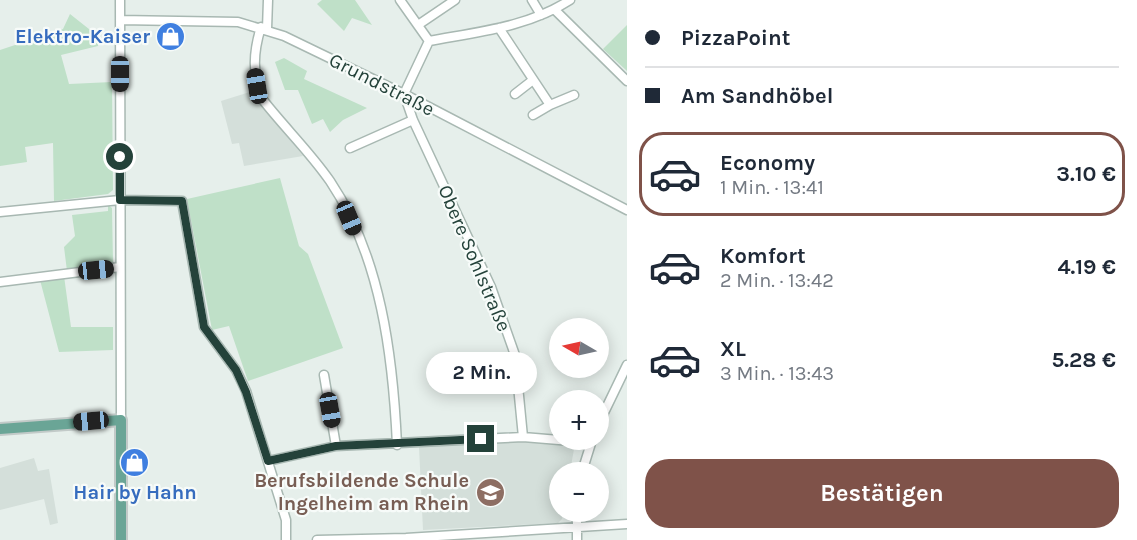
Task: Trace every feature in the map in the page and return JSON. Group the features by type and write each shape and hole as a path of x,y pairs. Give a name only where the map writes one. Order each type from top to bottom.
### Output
{"main road":[{"path":"0,429 121,420 121,540"}],"street":[{"path":"120,0 121,420"},
{"path":"268,0 264,28 254,61 257,86 263,100 330,182 363,250 383,317 390,352 397,445"},
{"path":"400,0 429,41"},
{"path":"418,25 455,0"},
{"path":"532,0 541,15"},
{"path":"429,41 499,28 555,10 570,0"},
{"path":"555,10 627,81"},
{"name":"Grundstraße","path":"120,20 238,22 264,28 314,49 404,94 627,210"},
{"path":"499,28 550,105"},
{"path":"404,94 429,41"},
{"path":"515,94 533,80"},
{"name":"Obere Sohlstraße","path":"404,94 413,120 491,287 515,355 523,437"},
{"path":"533,115 574,95"},
{"path":"350,148 413,120"},
{"path":"0,212 120,200 182,201 204,327 241,381 286,520 286,540"},
{"path":"0,282 120,267"},
{"path":"609,402 627,365"},
{"path":"324,375 336,446"},
{"path":"268,461 336,446 397,445 523,437 549,439"},
{"path":"576,522 577,540"},
{"path":"317,540 406,538 627,524"}],"shaded area":[{"path":"253,91 303,156 244,166 239,143 232,144 221,101"},
{"name":"Berufsbildende Schule Ingelheim am Rhein","path":"511,441 549,443 549,450 574,450 572,462 549,462 549,522 559,522 423,530 419,447"},
{"path":"34,458 38,471 49,469 58,523 50,525 44,499 0,510 0,468"}],"green space":[{"path":"322,0 355,0 372,25 352,18 344,31 317,4"},
{"path":"70,14 94,33 98,32 98,46 61,55 69,84 112,82 113,190 108,194 54,201 53,143 25,147 27,162 0,166 0,50 63,29"},
{"path":"627,25 627,71 603,49"},
{"path":"284,58 307,71 304,79 367,108 343,120 330,132 323,119 312,124 298,90 285,90 275,62"},
{"path":"280,178 299,246 308,254 343,348 248,381 229,326 212,330 187,199"},
{"path":"108,205 112,208 113,262 110,265 67,271 64,247 75,236 72,215 108,211"},
{"path":"64,276 71,327 113,327 113,350 59,352 40,280"}],"place":[{"name":"Elektro-Kaiser","path":"171,36"},
{"name":"Hair by Hahn","path":"135,462"},
{"name":"Berufsbildende Schule Ingelheim am Rhein","path":"490,492"}],"route":[{"path":"120,157 120,200 182,201 204,327 236,370 246,392 268,461 336,446 397,445 481,439"}]}
